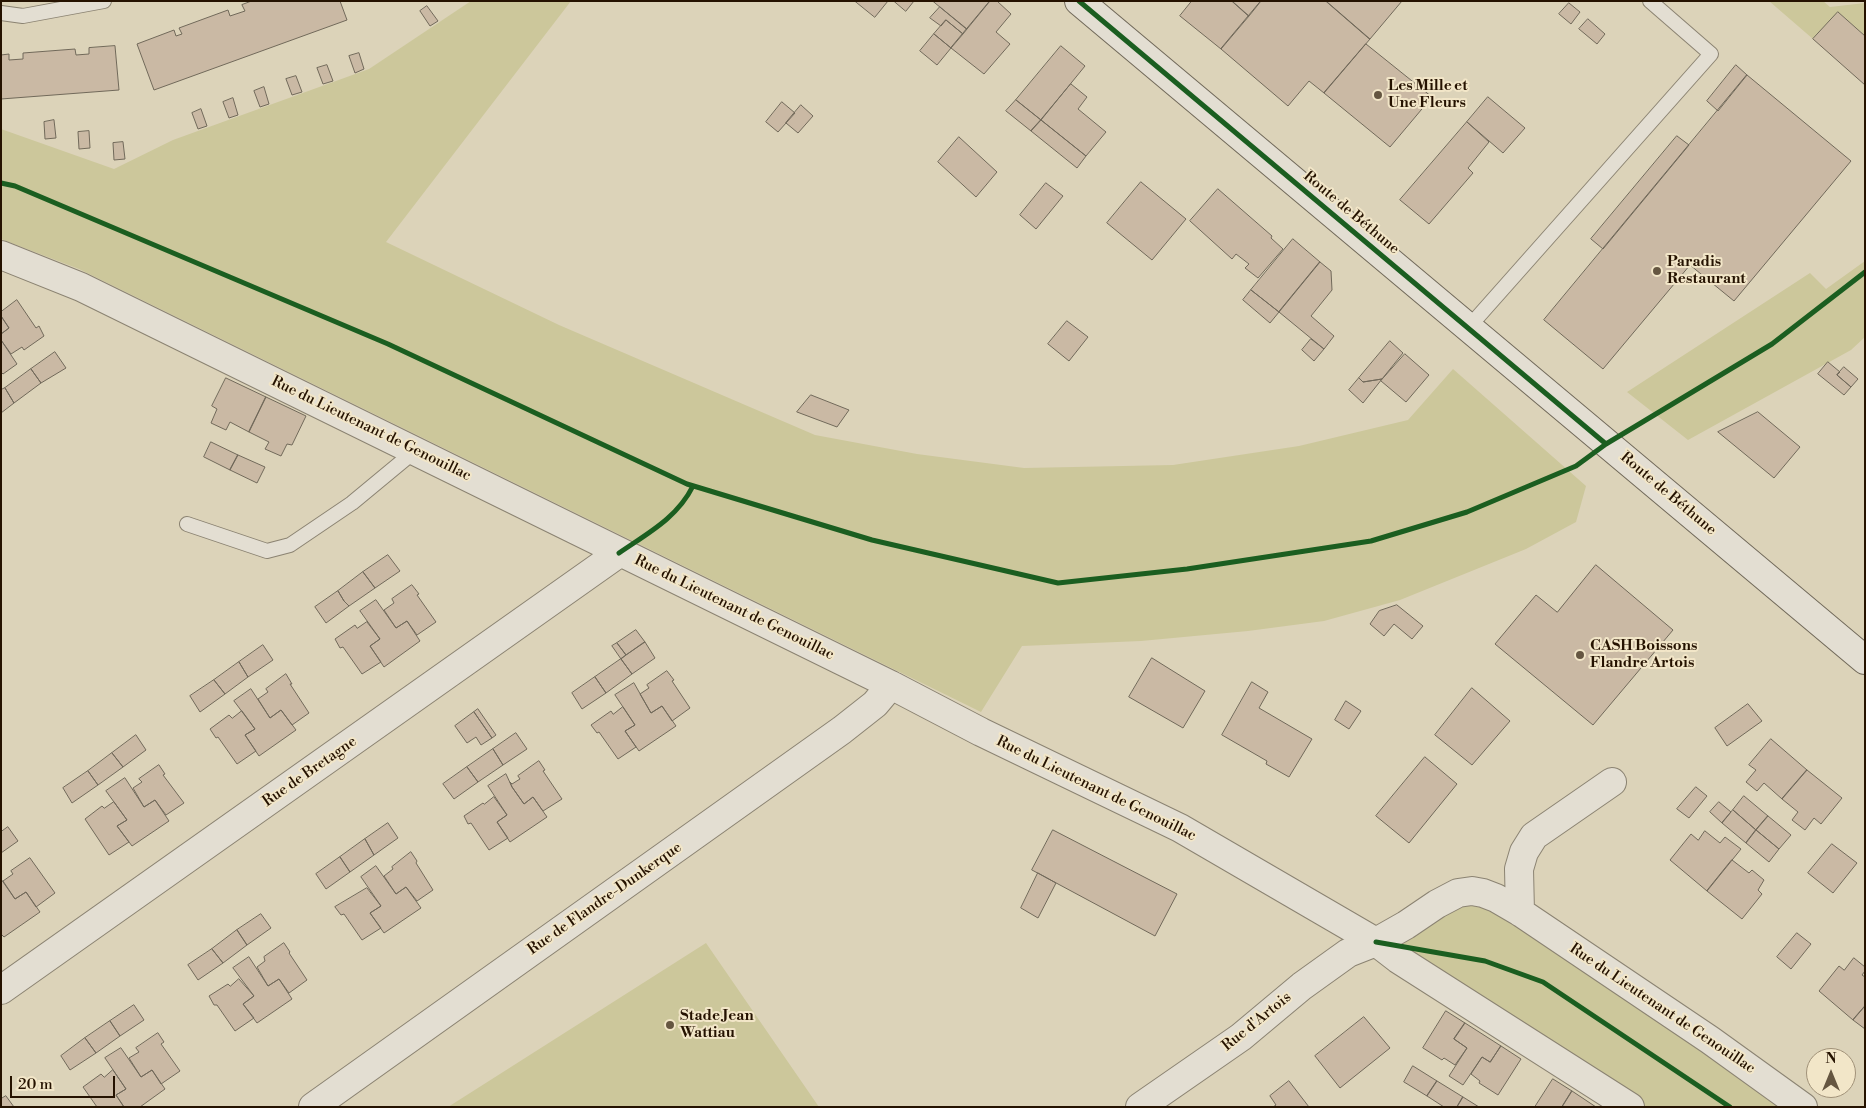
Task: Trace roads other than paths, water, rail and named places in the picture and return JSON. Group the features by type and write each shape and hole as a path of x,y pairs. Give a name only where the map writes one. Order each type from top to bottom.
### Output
{"street":[{"name":"Route de Béthune","path":"1079,1 1865,660"},
{"name":"Rue du Lieutenant de Genouillac","path":"1,255 81,287 416,450 619,553 891,685 981,732 1180,828 1376,942 1398,959 1630,1107"},
{"name":"Rue de Bretagne","path":"1,990 619,553"},
{"name":"Rue de Flandre-Dunkerque","path":"314,1107 842,730 875,704 891,685"},
{"path":"1520,912 1519,869 1524,852 1534,836 1612,782"},
{"name":"Rue du Lieutenant de Genouillac","path":"1376,942 1458,893 1472,891 1496,898 1520,912 1710,1040 1803,1107"},
{"name":"Rue d'Artois","path":"1140,1107 1241,1037 1302,986 1348,953 1376,942"}],"lane":[{"path":"1,13 23,16 104,1"},
{"path":"1468,328 1711,54 1650,1"},
{"path":"187,524 267,551 290,545 352,503 416,450"}],"place":[{"name":"Les Mille et Une Fleurs","path":"1378,95"},
{"name":"Paradis Restaurant","path":"1657,271"},
{"name":"CASH Boissons Flandre Artois","path":"1580,655"},
{"name":"Stade Jean Wattiau","path":"670,1025"}]}
